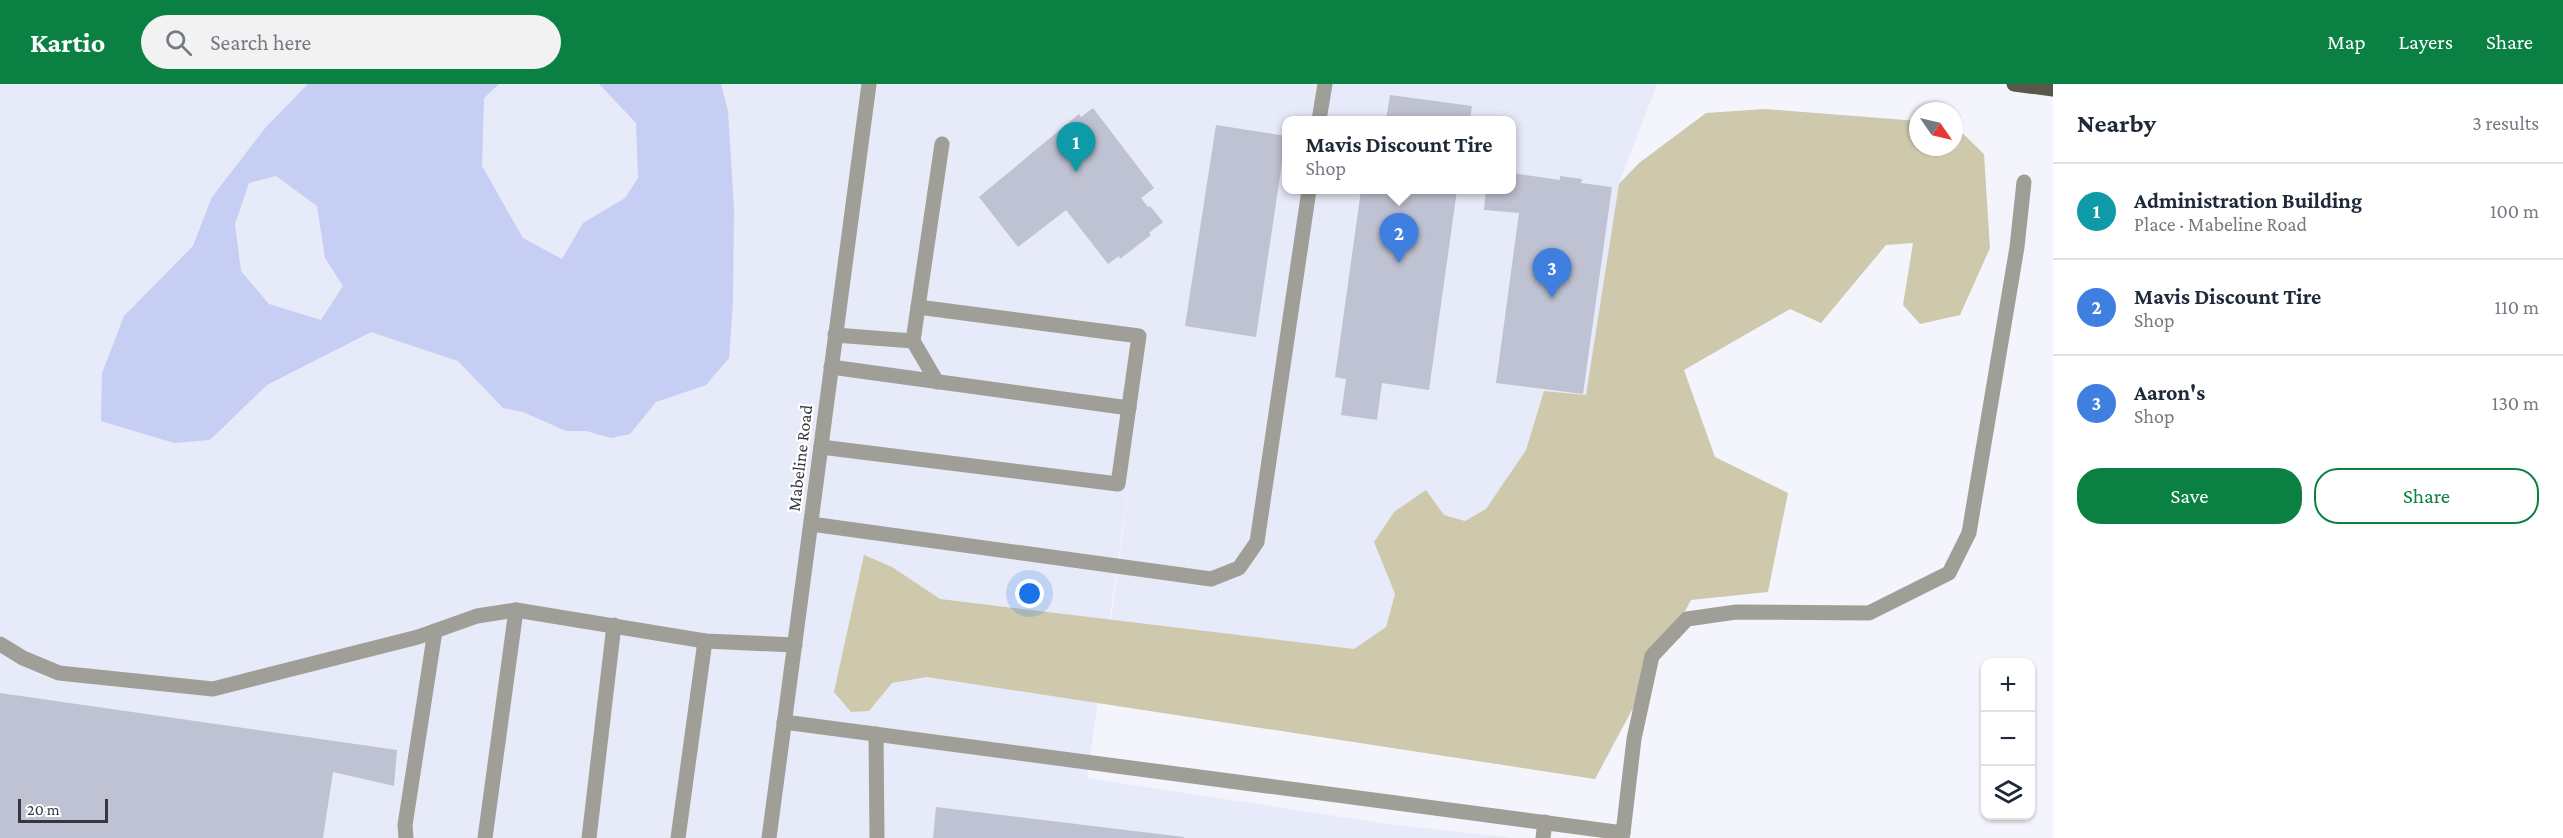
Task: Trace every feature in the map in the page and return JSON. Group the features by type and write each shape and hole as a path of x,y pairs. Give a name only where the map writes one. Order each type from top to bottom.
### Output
{"main road":[{"path":"2014,84 2053,89"}],"street":[{"name":"Mabeline Road","path":"769,838 869,84"},
{"path":"1320,116 1324,84"},
{"path":"937,382 913,341 942,144"},
{"path":"784,722 1545,822 1623,836 1634,739 1652,656 1687,619 1736,612 1869,613 1949,573 1970,534 2017,247 2024,182"},
{"path":"811,524 1211,579 1239,568 1257,542 1308,194"},
{"path":"821,447 1118,484 1139,336 918,307"},
{"path":"835,334 913,341"},
{"path":"831,367 1129,408"},
{"path":"0,644 23,658 59,673 213,689 270,676 435,631 477,616 516,610 705,641 795,645"},
{"path":"485,838 516,610"},
{"path":"589,838 614,625"},
{"path":"406,838 405,825 435,631"},
{"path":"678,838 705,641"},
{"path":"876,734 877,838"},
{"path":"1543,838 1545,822"}],"shaded area":[{"path":"0,84 1657,84 1619,184 1586,396 1544,392 1526,450 1487,509 1465,521 1444,515 1426,490 1374,542 1395,594 1386,627 1354,649 1111,620 1135,441 1087,778 1388,824 1515,838 0,838"},
{"path":"1765,109 1909,120 1909,156 1963,156 1963,134 1984,154 1990,248 1960,315 1920,324 1903,305 1913,243 1886,245 1821,323 1790,309 1684,370 1715,457 1788,493 1768,592 1691,600 1595,779 927,677 892,683 869,711 851,712 834,692 864,555 892,567 940,599 1354,649 1386,627 1395,594 1374,542 1394,512 1426,490 1444,515 1465,521 1486,509 1526,450 1544,391 1586,395 1619,184 1639,163 1706,113"}],"water":[{"path":"308,84 499,84 484,98 482,166 523,238 562,259 583,223 625,198 638,178 636,123 599,84 721,84 728,111 734,209 733,302 729,358 706,385 656,402 630,434 611,438 586,431 566,431 523,412 503,408 458,361 371,332 267,385 210,440 174,443 101,421 102,373 124,316 193,246 212,197 266,127","holes":["276,176 317,206 325,258 343,286 321,320 269,304 241,271 235,224 249,183"]}],"building":[{"path":"1390,95 1472,106 1471,116 1387,116"},
{"path":"1093,108 1154,188 1141,198 1163,222 1149,233 1151,235 1120,259 1119,256 1108,264 1066,210 1018,247 979,197 1079,114 1081,117"},
{"path":"1216,125 1282,135 1282,163 1256,337 1185,326"},
{"path":"1516,174 1560,180 1560,176 1582,179 1581,183 1612,187 1583,394 1496,383 1519,213 1484,210 1486,194 1516,194"},
{"path":"1360,194 1456,194 1429,390 1382,383 1377,420 1341,415 1346,379 1335,377"},
{"path":"0,693 397,750 394,786 333,772 323,838 0,838"},
{"path":"936,807 1184,837 1184,838 933,838"}],"place":[{"name":"Administration Building","path":"1076,172"},
{"name":"Mavis Discount Tire","path":"1399,263"},
{"name":"Aaron's","path":"1552,298"}]}
